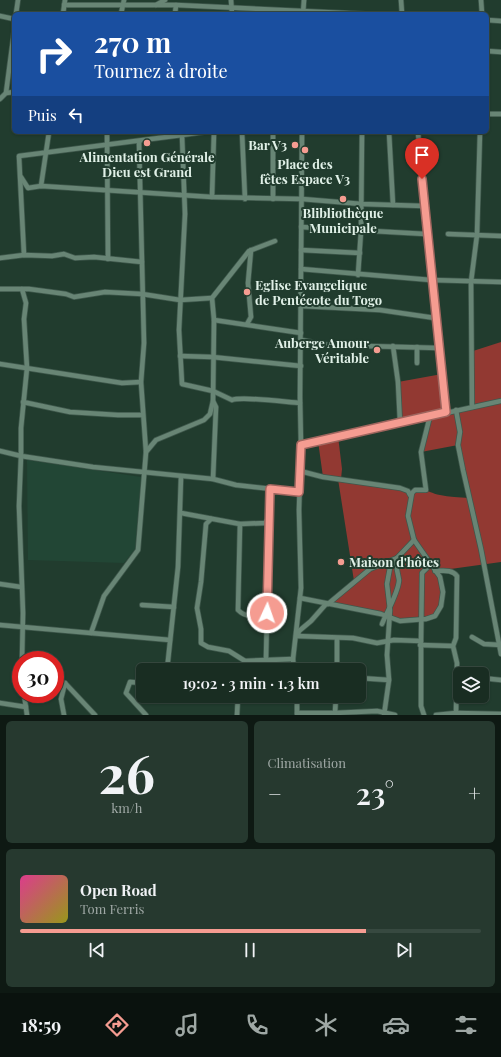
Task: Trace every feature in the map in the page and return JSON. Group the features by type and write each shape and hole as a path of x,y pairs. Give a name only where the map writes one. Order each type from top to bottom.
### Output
{"street":[{"path":"16,12 18,0"},
{"path":"156,5 164,0"},
{"path":"231,0 232,12"},
{"path":"303,12 304,0"},
{"path":"401,0 402,12"},
{"path":"481,0 482,12"},
{"path":"63,12 64,2 176,5 289,12"},
{"path":"175,12 176,5"},
{"path":"0,16 12,19"},
{"path":"489,20 501,21"},
{"path":"489,51 501,52"},
{"path":"0,99 6,93 12,53"},
{"path":"6,93 12,92"},
{"path":"489,114 501,114"},
{"path":"41,186 49,134"},
{"path":"106,134 108,259"},
{"path":"24,255 19,156 139,142 189,134"},
{"path":"212,197 214,134"},
{"path":"242,134 245,199"},
{"path":"273,134 273,199"},
{"path":"293,663 300,598 299,492 301,445 302,134"},
{"path":"358,275 362,204 362,134"},
{"path":"389,134 393,205"},
{"path":"418,134 426,234 446,412"},
{"path":"472,407 471,282 477,235 480,134"},
{"path":"182,135 183,195 185,214 180,300 180,356 182,384 213,391 232,400 240,397 252,400 300,403"},
{"path":"91,633 104,596 138,550 143,473 146,452 141,382 144,343 139,142"},
{"path":"21,177 28,188 41,186 245,199 302,199 362,204 424,206"},
{"path":"301,227 426,234"},
{"path":"448,234 501,236"},
{"path":"146,452 156,440 204,420 210,414 213,401 214,374 212,357 214,320 212,298 222,283 251,250 276,241"},
{"path":"247,324 251,317 248,283 251,250"},
{"path":"301,250 360,253"},
{"path":"0,258 24,255 52,256 64,254 75,258 94,257 142,262"},
{"path":"301,269 431,280 501,282"},
{"path":"0,289 57,292 74,297 105,292 142,294 180,300 212,298"},
{"path":"22,289 25,294 26,303 24,327 27,368 21,428 19,500 23,626 22,651"},
{"path":"301,306 380,310 435,318"},
{"path":"214,320 301,333"},
{"path":"301,340 328,344 439,348"},
{"path":"393,346 398,382 400,422"},
{"path":"417,347 417,363"},
{"path":"180,356 212,357 301,366"},
{"path":"0,364 122,383 141,382"},
{"path":"213,401 216,407 213,480"},
{"path":"301,445 501,401"},
{"path":"23,402 70,412 118,415 143,414"},
{"path":"456,410 460,432 458,444 481,549 501,654"},
{"path":"300,598 400,621 430,618 435,616 441,606 443,592 442,583 414,540 408,516 410,495 415,490 426,490 421,452 430,416"},
{"path":"0,451 21,456 143,473 213,480 236,485 299,492"},
{"path":"300,471 323,477 400,488 408,491 410,495"},
{"path":"168,663 174,607 181,513 181,477"},
{"path":"266,659 270,489"},
{"path":"181,513 211,520 240,524 265,522 270,517"},
{"path":"211,520 206,524 201,582 197,608 201,629 201,643 208,647 229,651 245,661 293,659"},
{"path":"240,524 238,610 243,615 249,616 267,613"},
{"path":"297,636 299,631 327,604 370,569 391,562 397,558 414,540"},
{"path":"389,606 395,598 399,580 397,558"},
{"path":"382,624 389,606 387,584 391,562"},
{"path":"424,715 421,706 422,573 431,564"},
{"path":"435,571 450,571 454,572 457,576 456,638 453,646 457,656 458,667"},
{"path":"0,584 21,586"},
{"path":"142,605 174,607"},
{"path":"384,713 389,680 387,665 388,642 386,617"},
{"path":"0,625 170,640"},
{"path":"297,636 353,638 377,643 394,640 453,646"},
{"path":"472,637 484,644 500,645"},
{"path":"337,638 337,663"},
{"path":"366,678 389,680"},
{"path":"489,679 501,680"},
{"path":"136,682 130,682 126,693 146,715"},
{"path":"64,715 61,699 65,683"},
{"path":"65,683 95,715"},
{"path":"0,703 26,707"},
{"path":"25,703 27,715"},
{"path":"237,715 238,703"},
{"path":"297,703 297,714 384,713 395,715"},
{"path":"335,713 336,703"},
{"path":"456,713 457,703"},
{"path":"436,715 456,713 501,714"}],"shaded area":[{"path":"501,342 501,562 436,571 441,581 441,606 430,618 400,621 328,604 354,581 338,479 323,477 318,441 338,436 342,469 341,479 408,491 410,495 418,490 425,490 443,496 469,498 458,445 421,452 430,416 400,422 398,382 442,374 446,412 472,407 473,351"},
{"path":"27,460 141,477 135,549 124,563 28,560"}],"place":[{"name":"Alimentation Générale Dieu est Grand","path":"147,143"},
{"name":"Bar V3","path":"295,145"},
{"name":"Place des fêtes Espace V3","path":"305,150"},
{"name":"Blibliothèque Municipale","path":"343,199"},
{"name":"Eglise Evangelique de Pentécote du Togo","path":"247,292"},
{"name":"Auberge Amour Véritable","path":"377,350"},
{"name":"Maison d'hôtes","path":"341,562"}],"route":[{"path":"267,613 270,489 299,492 301,445 446,412 431,280 422,179"}]}
